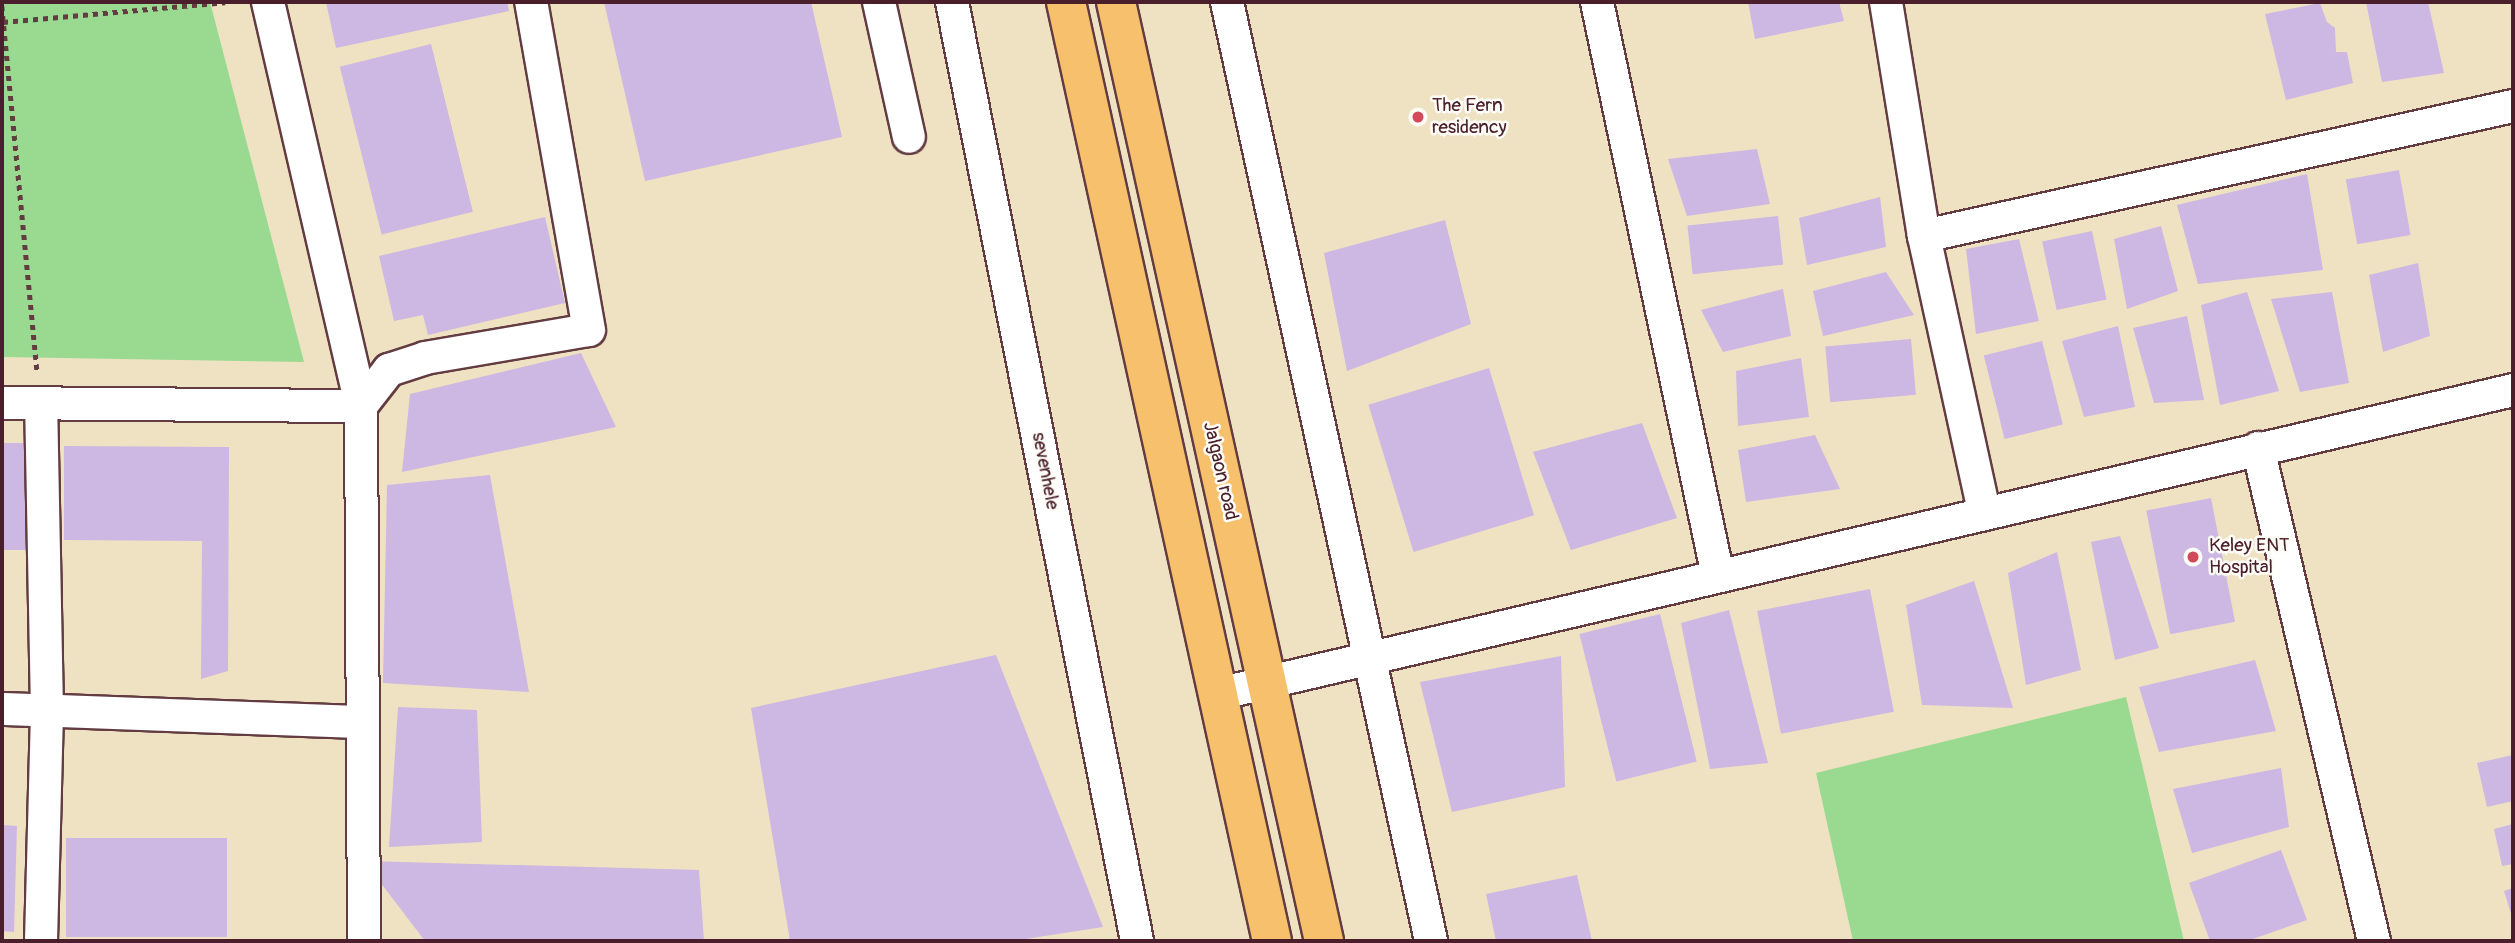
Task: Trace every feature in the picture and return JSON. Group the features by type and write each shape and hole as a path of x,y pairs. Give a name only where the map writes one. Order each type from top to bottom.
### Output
{"highway":[{"path":"1066,2 1272,941"},
{"name":"Jalgaon road","path":"1116,2 1324,941"}],"street":[{"path":"268,2 361,406 364,941"},
{"path":"361,406 388,370 425,358 589,330 531,2"},
{"path":"879,2 909,137"},
{"name":"sevenhele","path":"952,2 1136,941"},
{"path":"1227,2 1431,941"},
{"path":"1597,2 1718,576"},
{"path":"1886,2 1924,236 1984,512"},
{"path":"1924,236 2513,106"},
{"path":"1218,694 2258,447 2513,390"},
{"path":"2,403 361,406"},
{"path":"40,941 47,711 41,404"},
{"path":"2258,447 2374,941"},
{"path":"2,709 363,722"}],"path":[{"path":"3,22 225,2"},
{"path":"2,6 41,404"}],"green space":[{"path":"2,2 210,2 304,362 2,357"},
{"path":"2126,697 2184,941 1853,941 1816,773"}],"building":[{"path":"326,2 507,2 509,11 336,48"},
{"path":"604,2 811,2 842,137 645,181"},
{"path":"1748,2 1839,2 1844,21 1755,39"},
{"path":"2366,2 2428,2 2444,73 2382,82"},
{"path":"2320,3 2327,22 2335,28 2336,52 2347,52 2353,83 2286,100 2265,14"},
{"path":"431,44 473,212 382,235 340,67"},
{"path":"1757,149 1770,204 1687,216 1668,159"},
{"path":"2399,170 2410,235 2357,244 2346,179"},
{"path":"2307,174 2323,270 2198,284 2177,205"},
{"path":"1880,197 1886,247 1807,265 1799,218"},
{"path":"1778,216 1783,265 1693,274 1687,226"},
{"path":"545,217 565,303 428,335 423,315 394,321 379,256"},
{"path":"1445,220 1471,324 1347,371 1324,253"},
{"path":"2161,226 2178,291 2127,309 2114,239"},
{"path":"2092,231 2107,299 2057,310 2042,242"},
{"path":"2019,239 2039,321 1976,334 1966,249"},
{"path":"2418,263 2430,336 2383,352 2369,275"},
{"path":"1886,272 1914,315 1823,336 1813,291"},
{"path":"1783,289 1791,336 1723,352 1701,310"},
{"path":"2247,292 2279,391 2220,405 2201,305"},
{"path":"2332,292 2349,383 2300,392 2271,299"},
{"path":"2187,316 2204,400 2154,403 2133,328"},
{"path":"2118,326 2135,407 2084,417 2062,341"},
{"path":"1911,339 1916,395 1830,402 1825,346"},
{"path":"2042,341 2063,424 2005,439 1984,356"},
{"path":"581,353 616,427 402,472 410,394"},
{"path":"1801,358 1809,417 1738,426 1736,371"},
{"path":"1489,368 1534,515 1414,552 1369,405"},
{"path":"1642,423 1677,518 1571,550 1533,452"},
{"path":"1815,435 1840,489 1746,502 1738,450"},
{"path":"2,443 27,443 27,550 2,550"},
{"path":"64,446 229,447 228,671 201,679 202,541 64,540"},
{"path":"490,475 529,692 383,683 387,485"},
{"path":"2211,498 2235,622 2170,634 2146,511"},
{"path":"2120,536 2159,648 2115,660 2091,542"},
{"path":"2057,552 2081,670 2026,685 2008,573"},
{"path":"1974,581 2013,708 1922,705 1906,605"},
{"path":"1870,589 1894,712 1781,734 1757,611"},
{"path":"1729,610 1768,763 1710,769 1681,623"},
{"path":"1660,614 1697,761 1616,782 1579,634"},
{"path":"996,655 1103,927 1012,941 790,941 751,708"},
{"path":"1561,656 1565,787 1452,812 1420,682"},
{"path":"2255,660 2276,731 2159,752 2139,687"},
{"path":"398,707 477,710 482,842 389,847"},
{"path":"2513,755 2513,801 2487,807 2477,763"},
{"path":"2281,768 2289,827 2192,853 2173,789"},
{"path":"2513,824 2513,864 2502,866 2494,829"},
{"path":"2,825 17,826 14,932 2,931"},
{"path":"66,838 227,838 227,937 66,937"},
{"path":"2281,850 2307,920 2247,941 2210,941 2189,883"},
{"path":"364,861 699,870 704,941 425,941"},
{"path":"1577,875 1592,941 1496,941 1486,894"},
{"path":"2513,888 2513,920 2504,891"}],"place":[{"name":"The Fern residency","path":"1418,117"},
{"name":"Keley ENT Hospital","path":"2193,557"}]}
